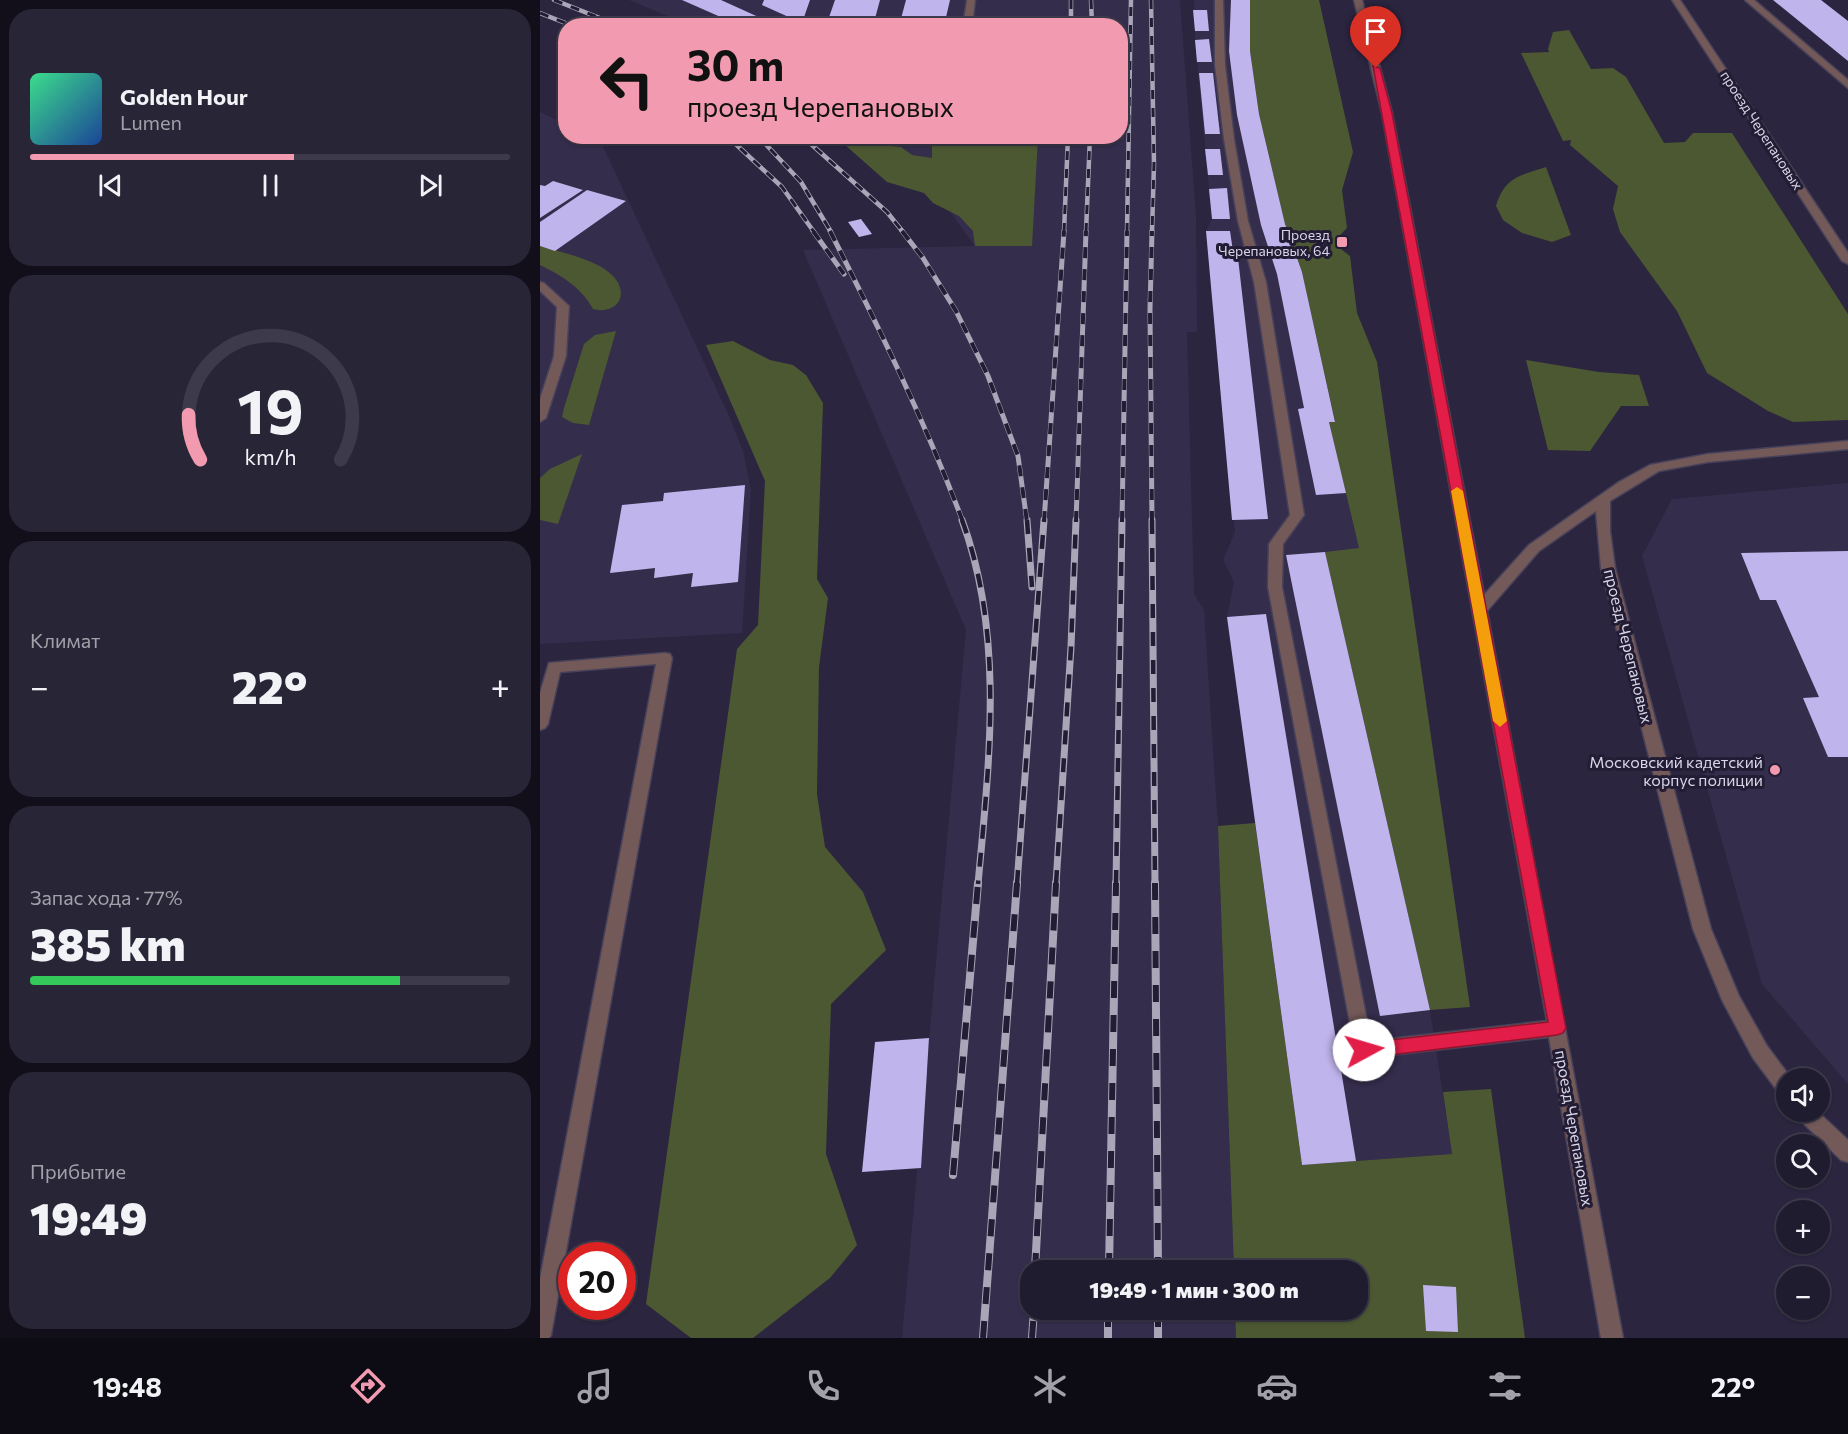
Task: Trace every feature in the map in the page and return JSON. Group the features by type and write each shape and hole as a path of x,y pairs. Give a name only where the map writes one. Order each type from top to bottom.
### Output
{"street":[{"path":"968,18 971,0"},
{"path":"1219,0 1220,65 1229,139 1243,221 1260,282 1297,515 1275,544 1275,587 1364,1050 1557,1028"},
{"name":"проезд Черепановых","path":"1358,0 1387,113 1557,1028 1612,1338"},
{"name":"проезд Черепановых","path":"1676,0 1848,261"},
{"path":"1749,0 1848,85"},
{"path":"540,285 563,306 563,322 560,356 540,418"},
{"path":"1479,610 1534,548 1624,485 1655,468 1708,458 1848,445"},
{"name":"проезд Черепановых","path":"1603,501 1603,531 1608,568 1702,929 1731,1000 1760,1052 1776,1074"},
{"path":"540,724 554,667 665,658 540,1335"},
{"path":"1815,1122 1848,1153"}],"shaded area":[{"path":"629,0 1180,0 1196,216 1197,332 1187,332 1194,594 1204,610 1218,826 1234,1260 1020,1260 1020,1320 1235,1320 1236,1338 902,1338 966,630 803,250 975,246 930,184 881,144 1128,144 1128,18 672,18"},
{"path":"1194,0 1250,0 1285,224 1302,272 1335,422 1329,423 1359,548 1325,553 1430,1010 1452,1154 1302,1165 1227,617 1234,582 1223,560 1235,532 1206,231 1212,219 1195,40"},
{"path":"540,112 558,121 558,144 602,144 729,416 743,451 751,490 742,633 540,644"},
{"name":"Московский кадетский корпус полиции","path":"1848,483 1848,1084 1762,984 1642,556 1672,499"}],"green space":[{"path":"1250,0 1319,0 1353,152 1342,190 1347,228 1337,238 1337,246 1350,256 1357,313 1377,362 1470,1007 1430,1010 1325,552 1359,548 1329,422 1335,421 1302,272 1285,224 1259,114 1250,51"},
{"path":"1569,30 1591,69 1613,68 1626,77 1664,143 1685,142 1693,133 1732,133 1848,314 1848,420 1793,422 1768,411 1707,373 1677,311 1620,232 1613,209 1618,186 1570,145 1571,140 1563,141 1521,53 1549,52 1553,32"},
{"path":"844,144 880,144 901,147 912,155 932,158 932,144 1038,144 1032,246 975,246 973,231 959,216 933,203 924,193 887,182"},
{"path":"1546,167 1571,235 1552,242 1522,233 1503,220 1496,206 1504,189 1514,179"},
{"path":"540,246 579,257 607,271 619,284 621,291 618,302 614,307 608,309 593,309 570,283 540,265"},
{"path":"616,331 589,425 573,423 562,417 584,344 595,335"},
{"path":"733,341 770,360 793,365 806,375 823,403 817,579 828,598 819,667 817,794 825,847 863,892 886,950 831,1004 826,1154 857,1245 830,1278 753,1338 691,1338 646,1304 737,649 758,625 765,481 706,345"},
{"path":"1526,360 1599,372 1639,375 1649,406 1621,406 1590,451 1548,450"},
{"path":"582,454 558,524 540,520 540,478 550,469"},
{"path":"1255,823 1302,1165 1452,1154 1443,1092 1491,1089 1525,1338 1236,1338 1235,1320 1368,1320 1368,1260 1234,1260 1218,826"}],"building":[{"path":"682,0 721,0 760,18 723,18"},
{"path":"764,0 810,0 804,18 791,18 762,5"},
{"path":"835,0 880,0 875,18 829,18"},
{"path":"906,0 950,0 946,18 901,18"},
{"path":"1231,0 1250,0 1250,51 1259,114 1285,224 1302,272 1335,422 1329,422 1346,493 1316,495 1298,409 1304,408 1277,274 1261,225 1237,115 1229,51"},
{"path":"1773,0 1821,0 1848,21 1848,61"},
{"path":"1193,10 1207,10 1209,31 1195,31"},
{"path":"1209,39 1212,62 1197,62 1195,40"},
{"path":"1199,73 1213,73 1220,134 1205,134"},
{"path":"1205,149 1220,149 1223,175 1208,175"},
{"path":"553,181 583,190 540,218 540,185 545,186"},
{"path":"1227,188 1230,219 1212,219 1209,189"},
{"path":"587,190 626,201 555,251 540,246 540,222"},
{"path":"861,219 872,234 859,237 848,222"},
{"path":"1206,231 1230,231 1234,258 1238,258 1268,519 1232,520"},
{"path":"745,485 738,582 691,587 693,573 654,578 655,568 610,573 622,505 663,501 664,493"},
{"path":"1848,551 1848,757 1828,757 1803,698 1819,697 1776,600 1760,600 1741,553"},
{"path":"1325,552 1430,1010 1380,1016 1286,555"},
{"path":"1266,614 1356,1161 1302,1165 1227,617"},
{"path":"929,1038 921,1168 862,1172 875,1042"},
{"path":"1423,1285 1456,1287 1458,1332 1426,1331"}],"railway":[{"path":"554,0 600,18"},
{"path":"1071,0 1071,18"},
{"path":"1091,0 1092,18"},
{"path":"1127,232 1131,0"},
{"path":"1151,0 1154,164 1152,232"},
{"path":"540,13 558,20"},
{"path":"736,144 782,187 814,232"},
{"path":"765,144 801,182 831,232"},
{"path":"811,144 887,212 903,232"},
{"path":"1064,232 1068,144"},
{"path":"1086,232 1090,144"},
{"path":"813,231 844,274"},
{"path":"830,231 917,411 963,522"},
{"path":"902,231 923,258 956,311 988,376 1018,456 1027,522"},
{"path":"1044,522 1064,231"},
{"path":"1076,522 1086,231"},
{"path":"1122,522 1127,231"},
{"path":"1152,231 1150,309 1152,522"},
{"path":"962,520 975,564 984,609 989,655 989,747 978,884"},
{"path":"1027,520 1032,587"},
{"path":"1017,884 1044,520"},
{"path":"1056,884 1071,647 1076,520"},
{"path":"1116,884 1122,520"},
{"path":"1152,520 1155,884"},
{"path":"953,1175 978,883"},
{"path":"983,1338 1017,883"},
{"path":"1036,1260 1056,883"},
{"path":"1109,1260 1116,883"},
{"path":"1155,883 1158,1260"},
{"path":"1032,1338 1033,1320"},
{"path":"1108,1320 1108,1338"},
{"path":"1158,1320 1158,1338"}],"slow traffic":[{"path":"1457,491 1500,721"}],"place":[{"name":"Проезд Черепановых, 64","path":"1342,242"},
{"name":"Московский кадетский корпус полиции","path":"1775,770"}],"route":[{"path":"1364,1050 1557,1028 1387,113 1376,68"}]}
